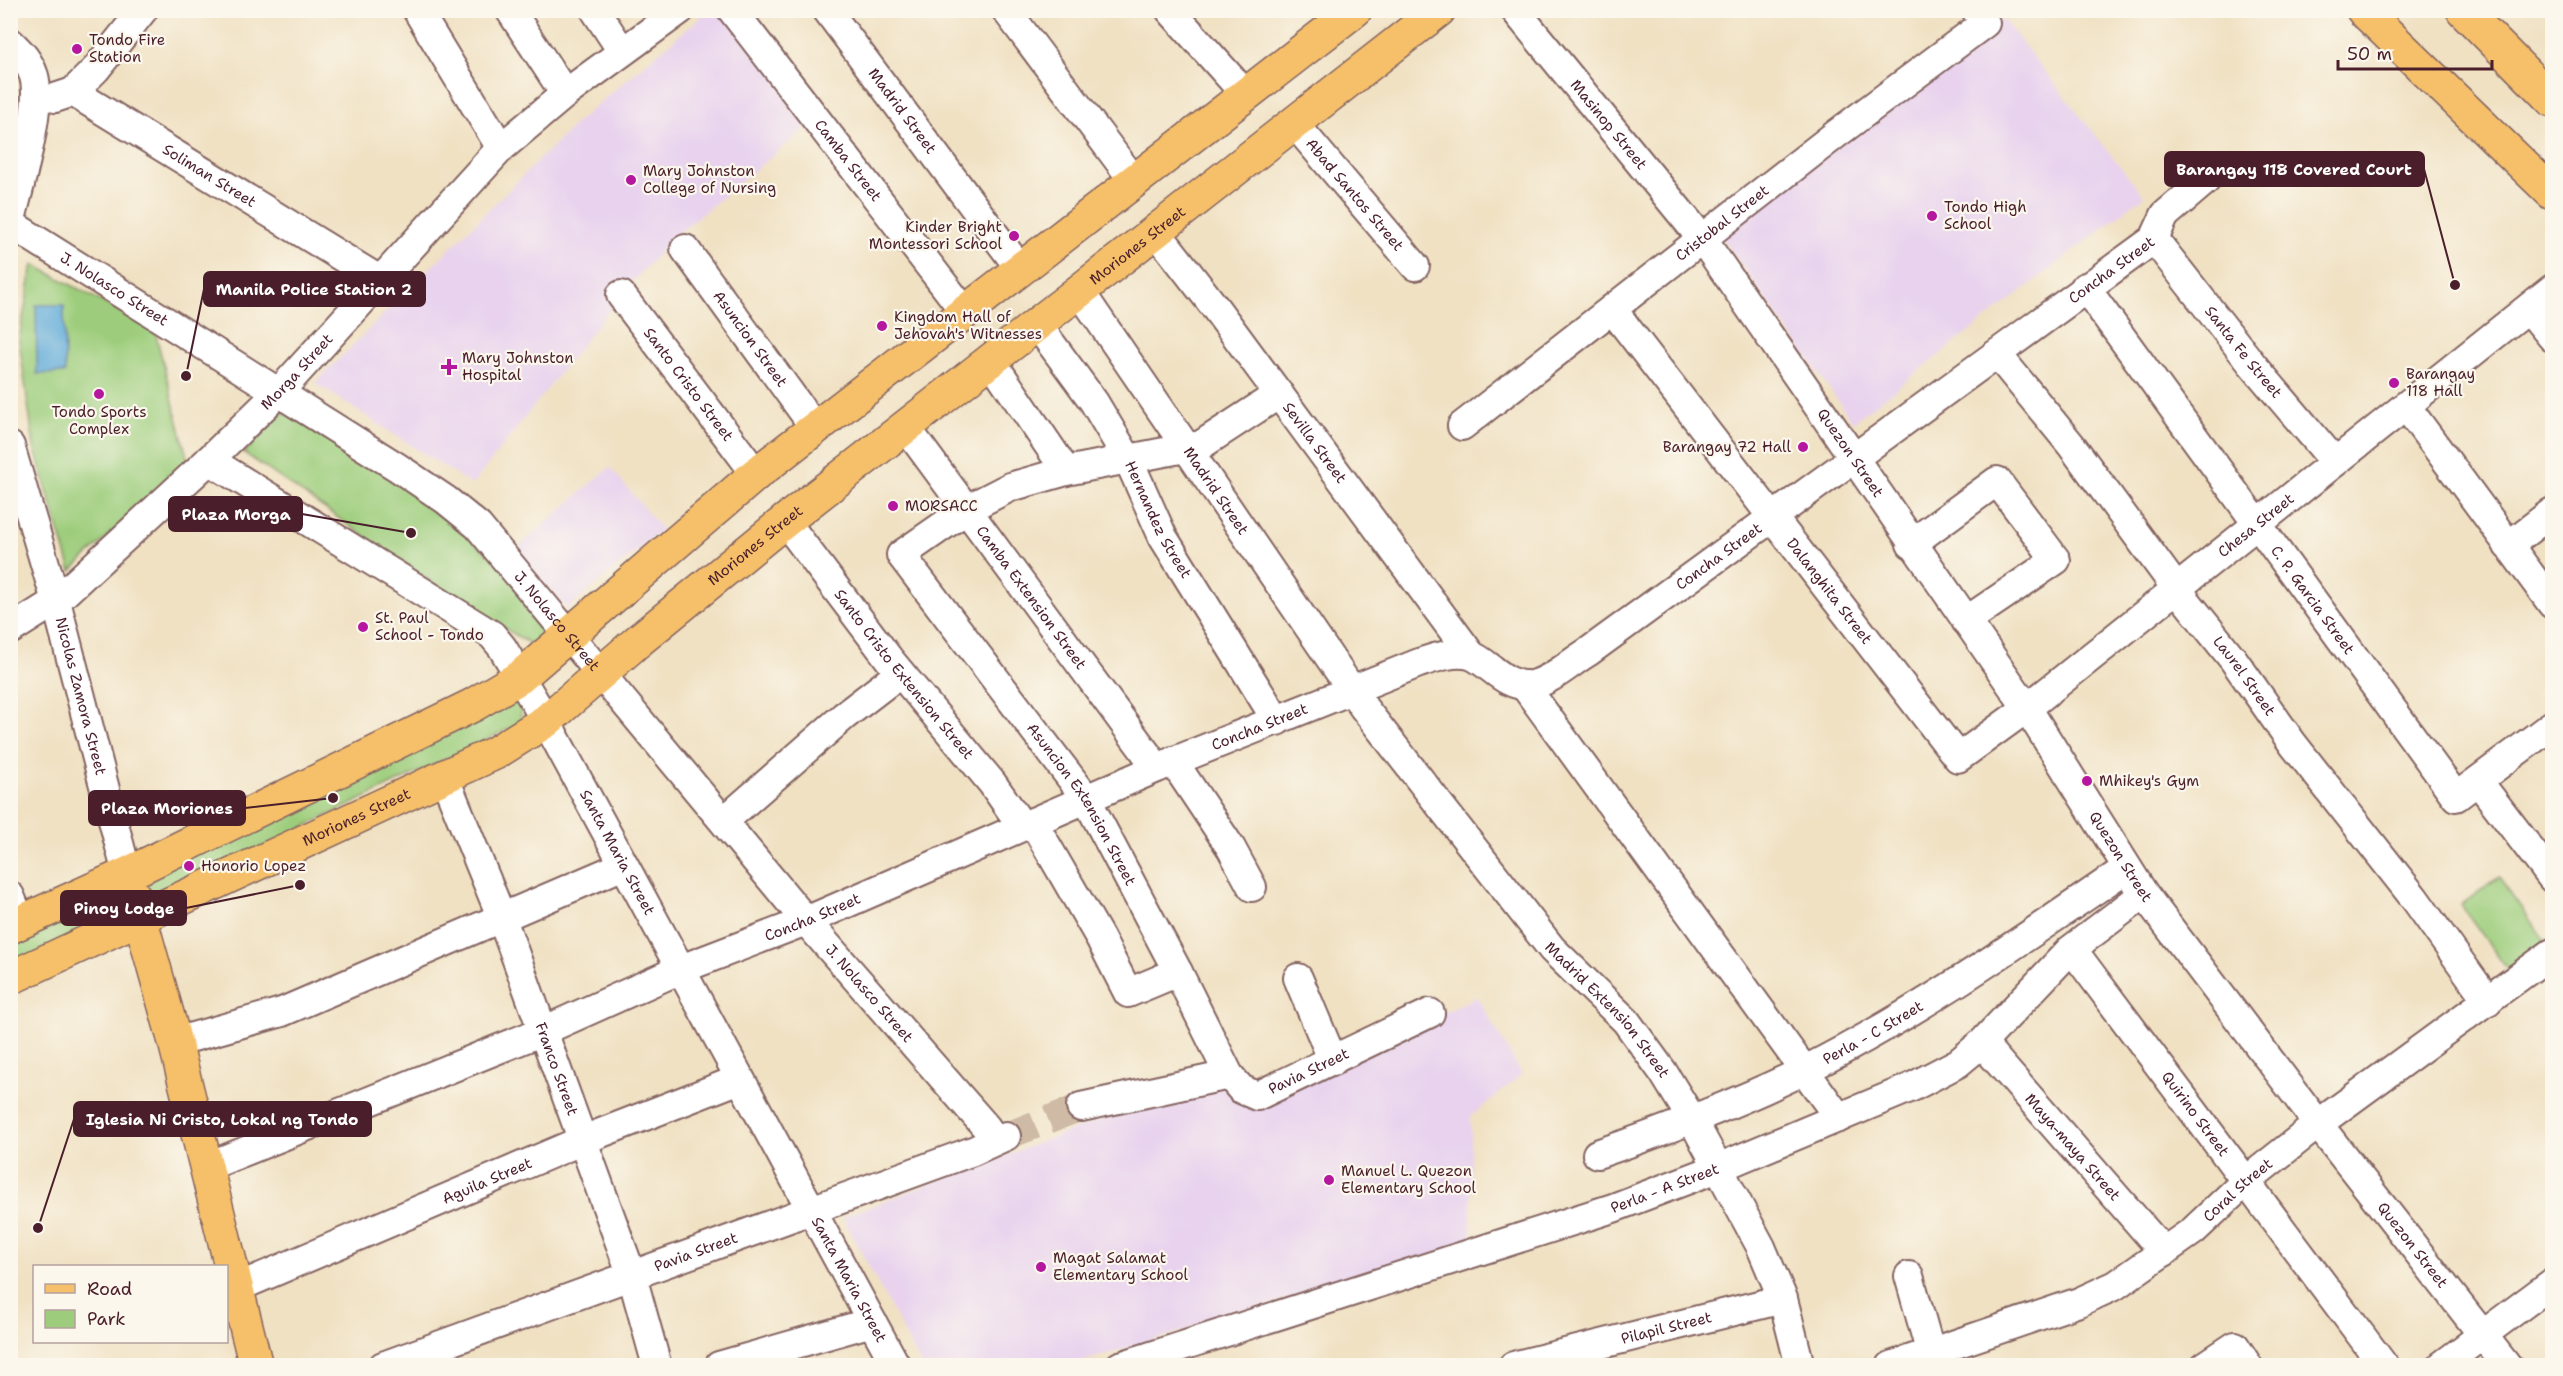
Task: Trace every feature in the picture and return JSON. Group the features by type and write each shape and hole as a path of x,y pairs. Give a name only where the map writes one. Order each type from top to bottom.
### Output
{"main road":[{"path":"14,915 127,874 473,705 520,677 756,474 1355,10"},
{"name":"Moriones Street","path":"10,978 495,753 546,721 601,672 785,520 1439,10"},
{"path":"2364,10 2553,193"},
{"path":"2463,10 2553,100"},
{"name":"Nicolas Zamora Street","path":"127,874 175,1042 256,1365"}],"street":[{"path":"36,104 73,92 96,69 144,10"},
{"path":"417,10 501,148"},
{"path":"510,10 565,94"},
{"path":"595,10 622,51"},
{"name":"Camba Street","path":"732,10 965,312"},
{"name":"Madrid Street","path":"827,10 1021,270"},
{"path":"1006,10 1134,181"},
{"path":"1170,10 1246,95"},
{"name":"Masinop Street","path":"1515,10 1702,240"},
{"name":"Morga Street","path":"10,630 56,601 279,392 501,148 565,94 670,14"},
{"name":"Cristobal Street","path":"1462,426 1702,240 1980,17"},
{"path":"10,42 26,58 34,78 36,104 11,224"},
{"name":"Soliman Street","path":"73,92 381,280"},
{"name":"Abad Santos Street","path":"1294,123 1415,266"},
{"name":"Concha Street","path":"1524,685 1542,680 1588,652 1853,460 2085,287 2154,239 2165,215 2206,180"},
{"name":"J. Nolasco Street","path":"11,224 413,478 478,526 806,921 990,1133 999,1139"},
{"name":"Sevilla Street","path":"1155,230 1471,655"},
{"name":"Santa Fe Street","path":"2154,239 2252,364 2335,462"},
{"name":"Quezon Street","path":"1702,240 2027,708 2144,894 2318,1124 2507,1365"},
{"name":"Asuncion Street","path":"685,249 815,428"},
{"name":"C. P. Garcia Street","path":"2085,287 2258,523 2467,789 2553,878"},
{"name":"Chesa Street","path":"1958,758 2027,708 2553,289"},
{"name":"Madrid Street","path":"1079,290 1352,691"},
{"name":"Santo Cristo Street","path":"621,295 756,474"},
{"name":"Dalanghita Street","path":"1612,309 1958,758"},
{"path":"2529,309 2553,336"},
{"name":"Hernandez Street","path":"1035,323 1094,402 1129,461 1163,537 1277,721"},
{"name":"Laurel Street","path":"1997,354 2072,446 2176,588 2233,659 2293,744 2415,899 2488,1001"},
{"path":"990,359 1066,471"},
{"path":"967,509 1010,488 1066,471 1129,461 1201,445 1279,394"},
{"path":"2406,406 2552,603"},
{"name":"Camba Extension Street","path":"905,426 1231,848 1252,887"},
{"name":"Nicolas Zamora Street","path":"10,446 56,601 127,874"},
{"name":"Santa Maria Street","path":"209,460 492,635 546,721 896,1365"},
{"path":"1911,544 1997,481 2056,560 1966,621"},
{"name":"Asuncion Extension Street","path":"967,509 901,555 1086,798 1178,972 1228,1075"},
{"path":"2508,546 2553,512"},
{"name":"Santo Cristo Extension Street","path":"785,520 900,672 1028,824 1100,938 1128,993 1178,972"},
{"path":"1471,655 1495,674 1524,685 1839,1118"},
{"name":"Concha Street","path":"206,1167 543,1031 681,969 806,921 1165,765 1419,663 1440,657 1471,655"},
{"path":"724,821 844,716 900,672"},
{"name":"Madrid Extension Street","path":"1352,691 1415,777 1552,949 1626,1021 1693,1121 1761,1246 1783,1299 1800,1365"},
{"path":"2467,789 2553,725"},
{"name":"Franco Street","path":"444,776 501,916 583,1140 632,1276 657,1365"},
{"path":"175,1042 282,1012 624,865"},
{"name":"Perla - C Street","path":"1597,1154 1693,1121 1804,1070 1919,1006 2127,868"},
{"name":"Perla - A Street","path":"1120,1365 1166,1359 1602,1211 1718,1168 1912,1087 1958,1063 1982,1043 2072,949 2144,894"},
{"name":"Quirino Street","path":"2072,949 2384,1365"},
{"name":"Coral Street","path":"1891,1365 1931,1354 2079,1302 2116,1285 2193,1231 2246,1181 2318,1124 2553,953"},
{"path":"1298,978 1333,1061"},
{"name":"Pavia Street","path":"1228,1075 1241,1089 1257,1096 1430,1013"},
{"name":"Maya-maya Street","path":"1982,1043 2164,1252"},
{"path":"1082,1107 1228,1075"},
{"name":"Aguila Street","path":"236,1288 583,1140 740,1079"},
{"name":"Pavia Street","path":"383,1365 812,1210 999,1139"},
{"path":"1909,1276 1931,1354"},
{"path":"2441,1365 2553,1283"},
{"name":"Pilapil Street","path":"1513,1365 1783,1299"},
{"path":"719,1365 872,1322"},
{"path":"2205,1365 2241,1356"}],"shaded area":[{"name":"Mary Johnston College of Nursing","path":"708,11 731,11 811,124 676,235 623,292 472,485 315,383 578,121"},
{"name":"Tondo High School","path":"2003,19 2144,196 1853,422 1721,236"},
{"path":"610,467 662,530 567,609 515,550"},
{"path":"1477,997 1522,1074 1471,1116 1471,1244 1071,1365 921,1365 843,1217 1160,1097 1240,1079 1252,1103"}],"green space":[{"name":"Tondo Sports Complex","path":"33,264 155,331 188,461 71,571 34,447 19,340"},
{"path":"286,410 427,501 500,565 554,632 537,648 456,599 244,453"},
{"path":"503,701 514,701 521,705 521,723 151,900 145,873"},
{"path":"2499,877 2546,942 2507,969 2461,905"},
{"path":"118,887 125,912 11,967 11,939"}],"water":[{"path":"36,305 64,305 65,373 37,374"}],"tunnel":[{"path":"1009,1135 1081,1107"}],"place":[{"name":"Tondo Fire Station","path":"77,49"},
{"name":"Mary Johnston College of Nursing","path":"631,180"},
{"name":"Tondo High School","path":"1932,216"},
{"name":"Kinder Bright Montessori School","path":"1014,236"},
{"name":"Barangay 118 Covered Court","path":"2455,285"},
{"name":"Kingdom Hall of Jehovah's Witnesses","path":"882,326"},
{"name":"Mary Johnston Hospital","path":"449,367"},
{"name":"Manila Police Station 2","path":"186,376"},
{"name":"Barangay 118 Hall","path":"2394,383"},
{"name":"Tondo Sports Complex","path":"99,394"},
{"name":"Barangay 72 Hall","path":"1803,447"},
{"name":"MORSACC","path":"893,506"},
{"name":"Plaza Morga","path":"411,533"},
{"name":"St. Paul School - Tondo","path":"363,627"},
{"name":"Mhikey's Gym","path":"2087,781"},
{"name":"Plaza Moriones","path":"333,798"},
{"name":"Honorio Lopez","path":"189,866"},
{"name":"Pinoy Lodge","path":"300,885"},
{"name":"Manuel L. Quezon Elementary School","path":"1329,1180"},
{"name":"Iglesia Ni Cristo, Lokal ng Tondo","path":"38,1228"},
{"name":"Magat Salamat Elementary School","path":"1041,1267"}]}
